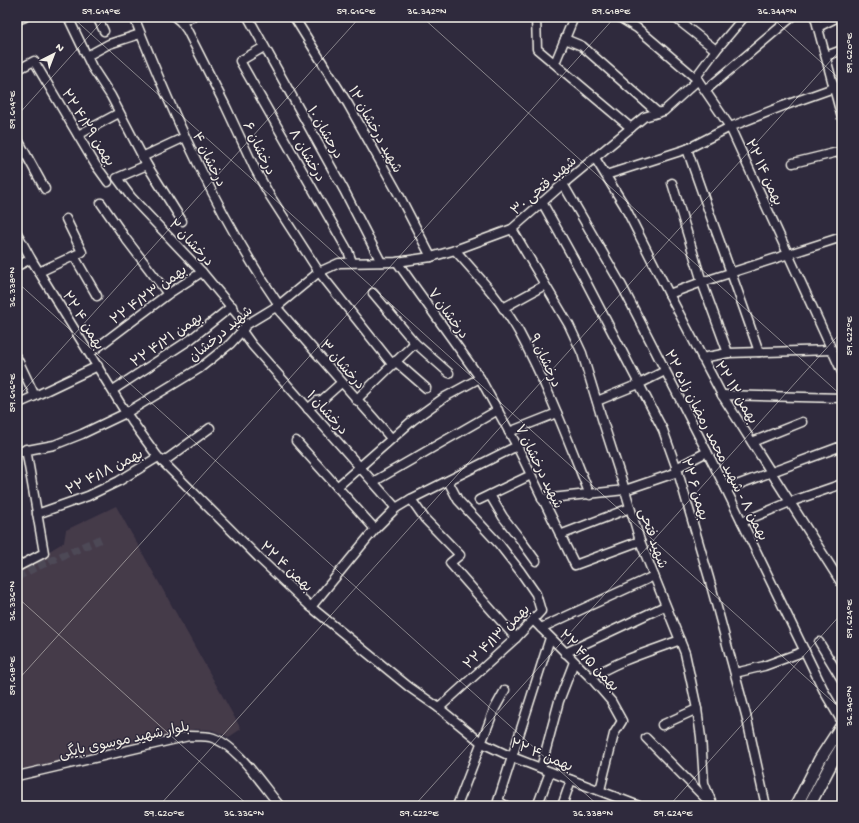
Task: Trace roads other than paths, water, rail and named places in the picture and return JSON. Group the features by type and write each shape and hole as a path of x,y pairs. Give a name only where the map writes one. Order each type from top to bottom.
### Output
{"main road":[{"path":"796,806 820,759 842,723"},
{"path":"809,806 842,746"}],"street":[{"path":"17,20 25,17"},
{"path":"68,17 87,56 120,113 142,157 182,221"},
{"path":"97,17 104,31"},
{"name":"درخشان ۴","path":"134,17 177,121 219,207 245,254 277,306"},
{"path":"178,19 192,17"},
{"name":"درحشان ۱۰","path":"248,17 359,217 381,262"},
{"name":"شهید درخشان ۱۲","path":"294,17 348,104 399,195 431,257"},
{"path":"536,17 537,49 630,128"},
{"path":"555,63 574,17"},
{"name":"۲۲ بهمن ۱۴","path":"619,17 637,28 697,78 730,127 787,255 842,372"},
{"path":"674,17 716,50"},
{"path":"595,158 644,117 664,111 670,107 697,78 716,50 744,17"},
{"path":"706,90 792,17"},
{"path":"816,17 826,56 838,85 842,118"},
{"path":"818,27 838,17"},
{"name":"درخشان ۶","path":"178,19 187,30 226,107 254,167 270,196 319,272 364,332 394,363 426,388"},
{"path":"87,56 110,44 140,34"},
{"path":"565,39 582,46 657,112"},
{"name":"درخشان ۸","path":"264,47 240,61 348,251 352,262"},
{"path":"826,56 842,50"},
{"name":"۲۲ بهمن ۴/۲۹","path":"17,70 34,61 95,164 108,182"},
{"path":"606,175 687,149 730,127 838,85"},
{"path":"78,135 120,113"},
{"path":"142,157 185,137"},
{"path":"17,138 45,189"},
{"path":"687,149 709,216 732,273 759,352"},
{"path":"793,163 842,151"},
{"name":"شهید فتحی ۳۰","path":"431,257 456,250 512,229 562,184 595,158 624,205"},
{"name":"درخشان ۲","path":"147,165 118,178 131,197 232,306 244,328"},
{"path":"672,183 702,282 728,353"},
{"name":"۲۲ بهمن ۸ - شهید محمد رمضان زاده","path":"562,184 622,286 726,489 842,723"},
{"path":"101,202 126,239 168,294"},
{"name":"۲۲ بهمن ۶","path":"542,202 582,274 663,430 677,470 709,578 746,715 766,806"},
{"name":"۲۲ بهمن ۱۲","path":"624,205 722,395 842,584"},
{"path":"39,272 82,252 66,219"},
{"name":"شهید فتحی","path":"512,229 569,325 582,353 626,490 640,541 665,606 686,653 701,737 704,783 712,806"},
{"name":"۲۲ بهمن ۴","path":"17,233 31,259 126,413 161,459 260,559 311,607 409,687 439,708 482,743 512,758 639,806"},
{"path":"669,294 842,237"},
{"name":"درخشان ۹","path":"456,250 495,296 518,332 557,413 590,495"},
{"path":"74,256 97,296"},
{"name":"شهید درخشان","path":"17,452 26,449 54,445 82,434 126,413 200,368 230,344 244,328 277,306 319,272 339,263 397,262 431,257"},
{"path":"17,266 31,259"},
{"name":"درخشان ۷","path":"397,262 480,378"},
{"name":"۲۲ بهمن ۴/۲۳","path":"90,353 168,294 202,272"},
{"path":"503,308 545,285"},
{"path":"373,293 415,343 449,373"},
{"name":"۲۲ بهمن ۴/۲۱","path":"113,390 180,347 232,306"},
{"name":"درخشان ۳","path":"277,306 341,383 391,438"},
{"name":"درخشان ۱","path":"244,328 252,345 396,508"},
{"path":"356,400 415,343"},
{"path":"702,358 728,353 842,351"},
{"path":"17,358 35,396"},
{"path":"17,404 98,366"},
{"path":"597,401 640,384 665,371"},
{"path":"337,487 413,420 439,402 480,378"},
{"name":"شهید درخشان ۷","path":"480,378 517,446 575,565 640,541"},
{"path":"308,409 317,401 322,400 341,383"},
{"path":"722,395 842,398"},
{"path":"373,482 498,410"},
{"path":"509,432 557,413"},
{"path":"752,442 802,422"},
{"name":"۲۲ بهمن ۴/۱۸","path":"37,514 88,496 119,481 161,459 210,428"},
{"path":"296,441 375,530"},
{"path":"311,607 375,530 396,508 517,446"},
{"path":"726,489 842,446"},
{"path":"17,567 44,553 26,449"},
{"path":"542,499 626,490 677,470 707,452"},
{"path":"479,500 531,475"},
{"name":"۲۲ بهمن ۴/۱۳","path":"439,708 516,638 541,611 536,594 520,571 499,544 458,500 448,481"},
{"path":"742,522 790,502 842,484"},
{"path":"490,495 503,518 536,561"},
{"path":"411,499 425,519 460,556 450,563 516,638"},
{"path":"560,535 630,508"},
{"path":"541,628 654,576"},
{"path":"565,653 665,606"},
{"name":"۲۲ بهمن ۴/۵","path":"533,620 591,678 611,701 622,721 614,734 600,790"},
{"path":"506,806 498,801 550,638"},
{"path":"591,678 633,658 680,640"},
{"path":"819,642 842,680"},
{"path":"734,673 764,666 805,651"},
{"path":"541,768 559,700 574,662"},
{"path":"457,806 494,710 505,690"},
{"path":"662,725 697,709"},
{"name":"بلوار شهید موسوی بایگی","path":"17,776 189,736 211,737 238,754 280,806"},
{"path":"646,738 712,806"},
{"path":"538,804 550,772"},
{"path":"562,806 571,780"}],"tunnel":[{"path":"17,577 103,538"}]}
